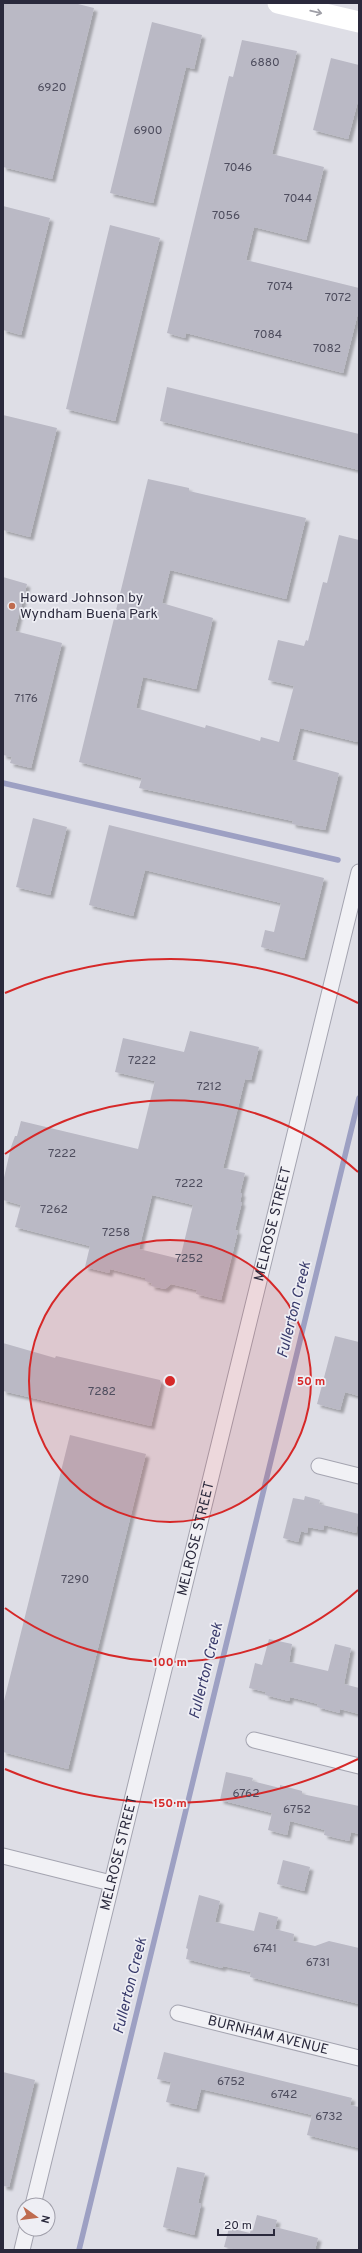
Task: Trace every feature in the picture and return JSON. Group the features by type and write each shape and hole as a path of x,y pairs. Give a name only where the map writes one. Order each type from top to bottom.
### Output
{"main road":[{"path":"278,3 359,22"}],"street":[{"name":"MELROSE STREET","path":"35,2197 359,872"},
{"path":"319,1466 359,1476"},
{"path":"254,1740 359,1766"},
{"path":"3,1856 111,1883"},
{"name":"BURNHAM AVENUE","path":"178,2013 359,2058"},
{"path":"22,2250 25,2237"}],"building":[{"path":"3,3 74,3 94,8 52,179 3,167"},
{"path":"152,22 202,35 194,69 186,67 153,203 110,193"},
{"path":"242,40 297,51 272,154 324,167 306,240 254,227 246,260 359,288 359,309 343,373 186,333 185,338 167,333 229,76 233,77"},
{"path":"331,58 359,65 359,97 348,139 313,130"},
{"path":"3,206 50,218 21,335 3,330"},
{"path":"110,225 160,238 115,421 66,409"},
{"path":"167,387 359,434 359,470 160,421"},
{"path":"3,415 57,428 30,537 3,530"},
{"path":"148,479 189,488 189,491 306,518 286,599 170,570 162,603 213,618 196,689 143,677 136,708 205,728 206,725 260,741 261,737 279,742 294,686 268,680 278,640 304,646 306,640 308,641 323,582 327,583 339,535 359,540 359,732 357,742 300,728 292,760 339,773 325,830 292,824 293,821 139,788 142,778 79,762"},
{"path":"3,577 27,584 15,631 62,643 31,768 10,763 12,757 3,755"},
{"path":"33,818 67,827 50,895 16,887"},
{"path":"109,825 324,878 304,958 261,947 265,930 274,932 281,903 145,870 133,916 89,905"},
{"path":"190,1031 259,1047 251,1080 245,1079 223,1168 245,1173 240,1193 242,1193 240,1202 242,1202 235,1230 238,1231 221,1300 196,1294 197,1290 171,1284 165,1289 151,1286 152,1283 145,1281 145,1278 110,1269 109,1273 85,1267 90,1246 15,1227 21,1205 3,1200 3,1182 11,1147 15,1136 17,1136 21,1121 138,1149 155,1081 115,1072 123,1038 184,1052","holes":["152,1195 193,1205 180,1259 139,1249"]},
{"path":"335,1336 359,1342 359,1396 345,1392 340,1410 317,1404"},
{"path":"3,1343 55,1358 56,1356 160,1380 161,1383 151,1426 3,1391"},
{"path":"70,1435 146,1454 68,1769 3,1752 3,1705"},
{"path":"305,1496 320,1500 319,1504 359,1514 356,1533 324,1525 323,1530 308,1527 307,1533 301,1531 298,1542 283,1538 293,1498 304,1500"},
{"path":"269,1639 292,1644 289,1662 328,1671 335,1644 351,1648 344,1684 359,1688 359,1714 340,1709 340,1713 317,1707 318,1704 290,1697 289,1701 265,1695 266,1692 249,1688 255,1663 262,1665"},
{"path":"226,1772 253,1778 252,1781 280,1788 280,1785 302,1791 302,1794 359,1806 359,1834 351,1832 349,1841 324,1835 325,1830 290,1821 287,1835 268,1830 272,1813 220,1800"},
{"path":"283,1860 310,1867 304,1891 277,1884"},
{"path":"199,1895 220,1901 215,1922 254,1931 259,1912 278,1917 275,1929 294,1934 293,1941 315,1946 329,1941 359,1948 359,2004 250,1977 251,1972 223,1966 222,1968 186,1959 188,1949 186,1948"},
{"path":"164,2052 352,2098 350,2105 359,2107 359,2148 307,2135 312,2115 201,2089 196,2109 166,2102 171,2082 157,2079"},
{"path":"3,2072 35,2080 9,2187 3,2186"},
{"path":"177,2167 205,2173 198,2203 201,2204 194,2235 163,2227"},
{"path":"257,2215 277,2220 275,2227 318,2238 315,2250 238,2250 224,2247 229,2228 250,2233 251,2229 253,2230"}],"waterway":[{"path":"3,783 338,860"},
{"name":"Fullerton Creek","path":"79,2250 359,1098"}],"place":[{"name":"Howard Johnson by Wyndham Buena Park","path":"12,606"}]}
